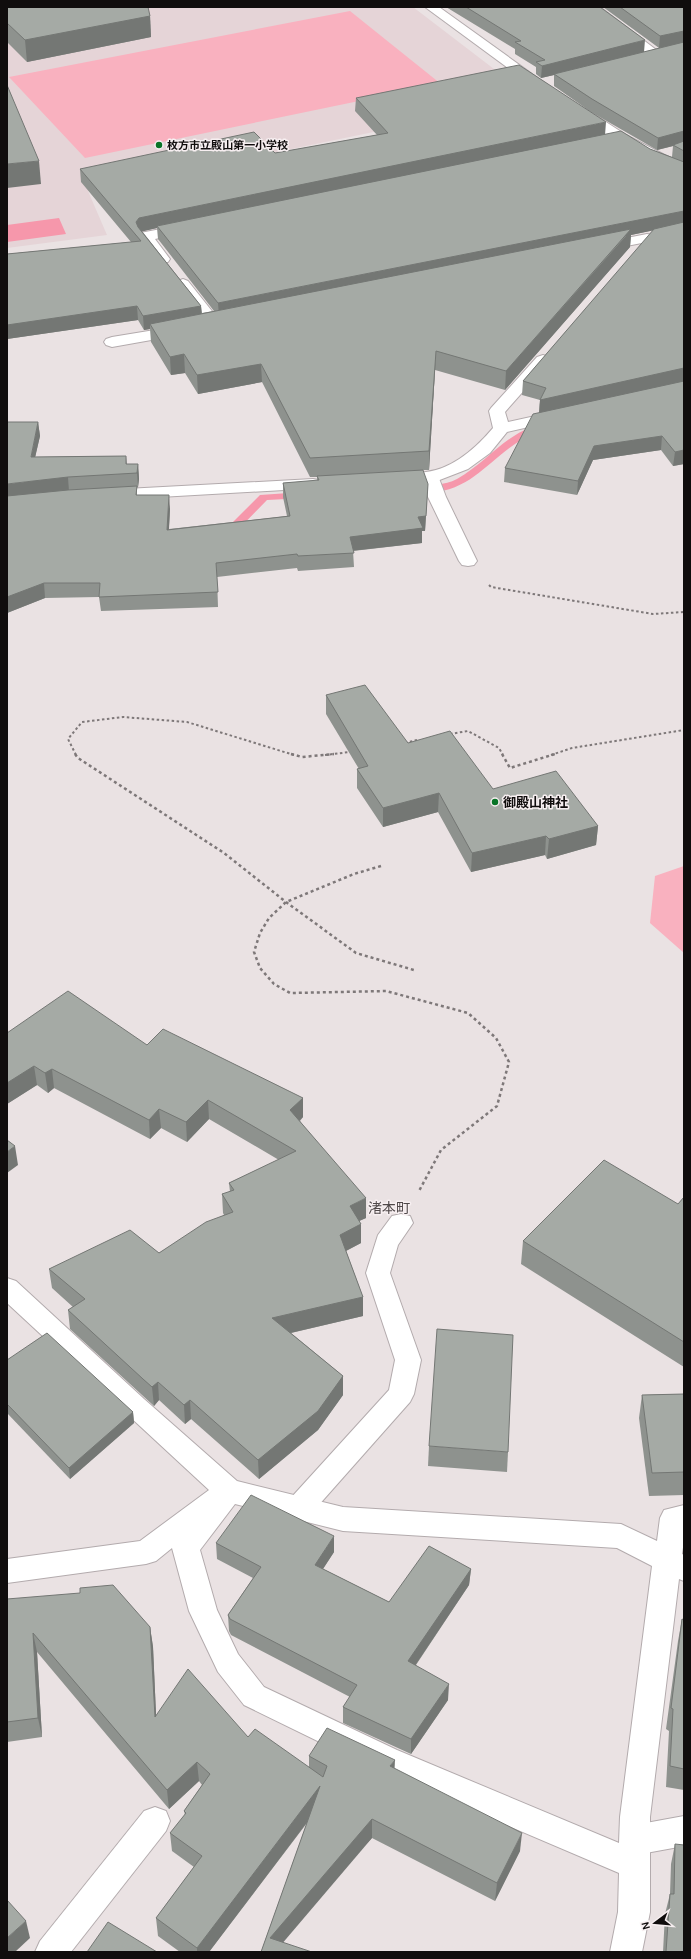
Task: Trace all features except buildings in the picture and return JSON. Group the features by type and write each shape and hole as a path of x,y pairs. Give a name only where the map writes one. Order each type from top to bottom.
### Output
{"street":[{"path":"431,7 539,84 553,86"},
{"path":"592,7 657,55"},
{"path":"642,58 670,52"},
{"path":"570,105 621,138 654,157 684,170"},
{"path":"605,142 621,138"},
{"path":"654,157 677,150"},
{"path":"200,225 145,236 172,270 202,326"},
{"path":"585,250 654,236 632,256"},
{"path":"112,342 229,320"},
{"path":"501,428 497,411 553,349"},
{"path":"376,480 431,477 462,465 484,449 501,428 569,413"},
{"path":"431,477 436,497 468,561"},
{"path":"92,496 328,483"},
{"path":"299,1508 401,1394 408,1360 378,1274 386,1242 401,1223"},
{"path":"7,1288 134,1407 229,1491 343,1519 621,1536 675,1565"},
{"path":"7,1571 146,1552 229,1491"},
{"path":"229,1491 186,1548 204,1611 228,1663 254,1696 387,1760 635,1853 684,1832"},
{"path":"626,1952 634,1912 635,1817 675,1565 674,1518 684,1517"},
{"path":"50,1952 155,1821"}],"path":[{"path":"468,561 491,587 653,614 684,612"},
{"path":"352,752 302,757 186,722 123,717 82,722 68,739 71,748 78,758 224,852 286,902 356,953 414,970"},
{"path":"445,735 468,731 499,748 510,768 572,748 684,730"},
{"path":"401,743 423,739"},
{"path":"381,866 354,874 286,902 269,918 260,933 254,952 260,968 274,984 290,993 386,991 468,1012 496,1038 509,1062 497,1106 441,1150 401,1223"}],"shaded area":[{"name":"枚方市立殿山第一小学校","path":"96,7 413,7 533,99 88,191 107,235 7,248 7,23"},
{"path":"350,11 441,84 85,158 9,77"},
{"path":"59,218 66,234 7,242 7,225"},
{"path":"684,866 684,953 650,923 655,876"}],"waterway":[{"path":"422,490 438,489 460,482 516,438 528,431 542,427"},
{"path":"225,536 264,497 303,496"}],"place":[{"name":"枚方市立殿山第一小学校","path":"159,145"},
{"name":"御殿山神社","path":"495,802"}],"district":[{"name":"渚本町","path":"389,1208"}]}
